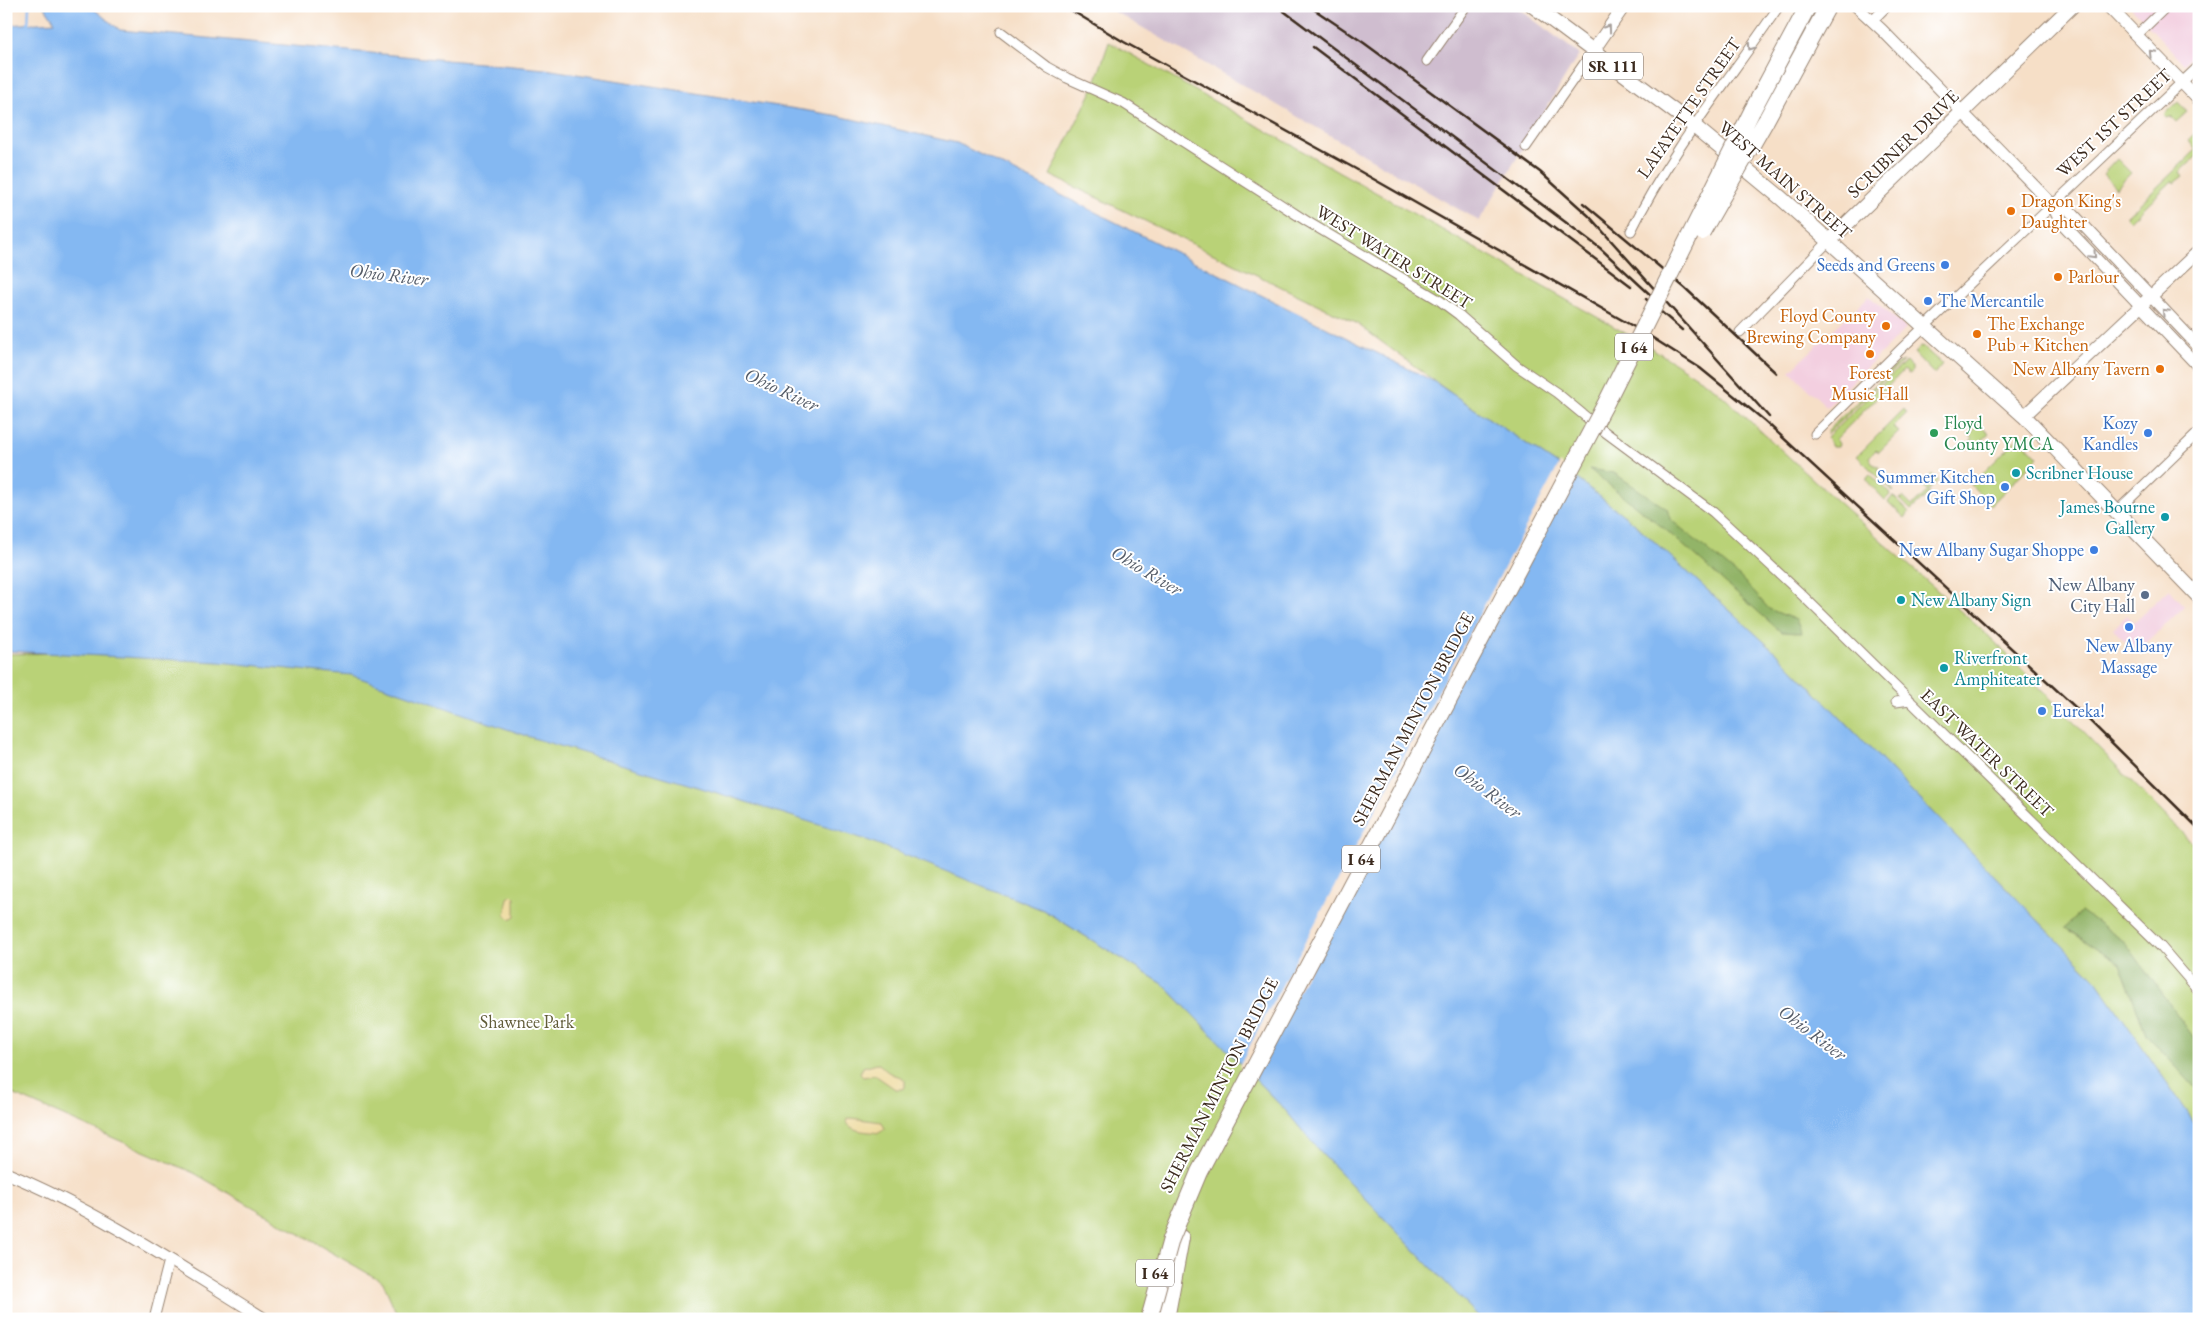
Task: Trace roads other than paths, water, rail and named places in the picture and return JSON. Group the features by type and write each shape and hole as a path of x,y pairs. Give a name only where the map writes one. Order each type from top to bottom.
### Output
{"highway":[{"name":"I 64","path":"1749,110 1794,25 1800,6"},
{"path":"1794,25 1808,6"},
{"name":"SHERMAN MINTON BRIDGE","path":"1166,1319 1176,1260 1190,1205 1212,1144 1238,1088 1648,321 1715,210 1828,6"},
{"path":"1149,1319 1171,1239 1199,1172 1607,401 1749,110"},
{"name":"SHERMAN MINTON BRIDGE","path":"1144,1319 1169,1229 1250,1063 1642,330 1696,212 1749,110"}],"main road":[{"name":"WEST MAIN STREET","path":"1533,6 1694,126 1780,198 2019,412 2199,598"},
{"path":"1593,51 1624,6"},
{"name":"SCRIBNER DRIVE","path":"1829,242 2072,6"},
{"path":"2108,6 2199,100"},
{"path":"2019,412 2146,301 2199,251"}],"street":[{"path":"1427,61 1466,6"},
{"name":"LAFAYETTE STREET","path":"1631,231 1650,194 1694,126 1779,6"},
{"path":"1856,6 1872,20 2052,204 2060,221 2146,301 2199,347"},
{"path":"1872,20 1887,6"},
{"path":"2136,36 2167,6"},
{"name":"WEST WATER STREET","path":"1001,32 1047,67 1123,103 1308,222 1440,300 1459,314 1517,366 1557,393 1597,426 1713,512 1747,544"},
{"path":"1526,147 1593,51"},
{"name":"WEST 1ST STREET","path":"1815,434 2052,204 2199,66"},
{"name":"SCRIBNER DRIVE","path":"1740,332 1829,242"},
{"path":"2146,301 2199,367"},
{"path":"2116,512 2199,432"},
{"name":"EAST WATER STREET","path":"1747,544 1910,700 2161,947 2199,991"},
{"path":"1896,702 1910,700"},
{"path":"6,1174 71,1203 265,1319"},
{"path":"154,1319 169,1260"}],"water":[{"name":"Ohio River","path":"44,6 90,6 120,30 545,69 834,115 957,143 1433,381 1567,471 1636,525 1784,660 2096,980 2199,1129 2199,1319 1481,1319 1321,1153 1286,1111 1163,984 1043,910 867,840 533,738 351,675 218,662 6,651 6,25 55,22"}],"waterway":[{"path":"28,27 29,6"}],"railway":[{"path":"1064,6 1124,42 1354,168 1645,333 1700,368 1765,421 2088,719 2199,829"},
{"path":"1277,6 1600,248 1656,300"},
{"path":"1309,6 1364,43 1540,172 1589,216 1769,417"},
{"path":"1313,47 1631,286"},
{"path":"1583,203 1685,288 1776,373"},
{"path":"1646,299 1682,330"}],"place":[{"name":"Dragon King's Daughter","path":"2011,211"},
{"name":"Seeds and Greens","path":"1945,265"},
{"name":"Parlour","path":"2058,277"},
{"name":"The Mercantile","path":"1928,301"},
{"name":"Floyd County Brewing Company","path":"1886,326"},
{"name":"The Exchange Pub + Kitchen","path":"1977,334"},
{"name":"Forest Music Hall","path":"1870,354"},
{"name":"New Albany Tavern","path":"2160,369"},
{"name":"Floyd County YMCA","path":"1934,433"},
{"name":"Kozy Kandles","path":"2148,433"},
{"name":"Scribner House","path":"2016,473"},
{"name":"Summer Kitchen Gift Shop","path":"2005,487"},
{"name":"James Bourne Gallery","path":"2165,517"},
{"name":"New Albany Sugar Shoppe","path":"2094,550"},
{"name":"New Albany City Hall","path":"2145,595"},
{"name":"New Albany Sign","path":"1901,600"},
{"name":"New Albany Massage","path":"2129,627"},
{"name":"Riverfront Amphiteater","path":"1944,668"},
{"name":"Eureka!","path":"2042,711"}],"park label":[{"name":"Shawnee Park","path":"527,1022"}]}
